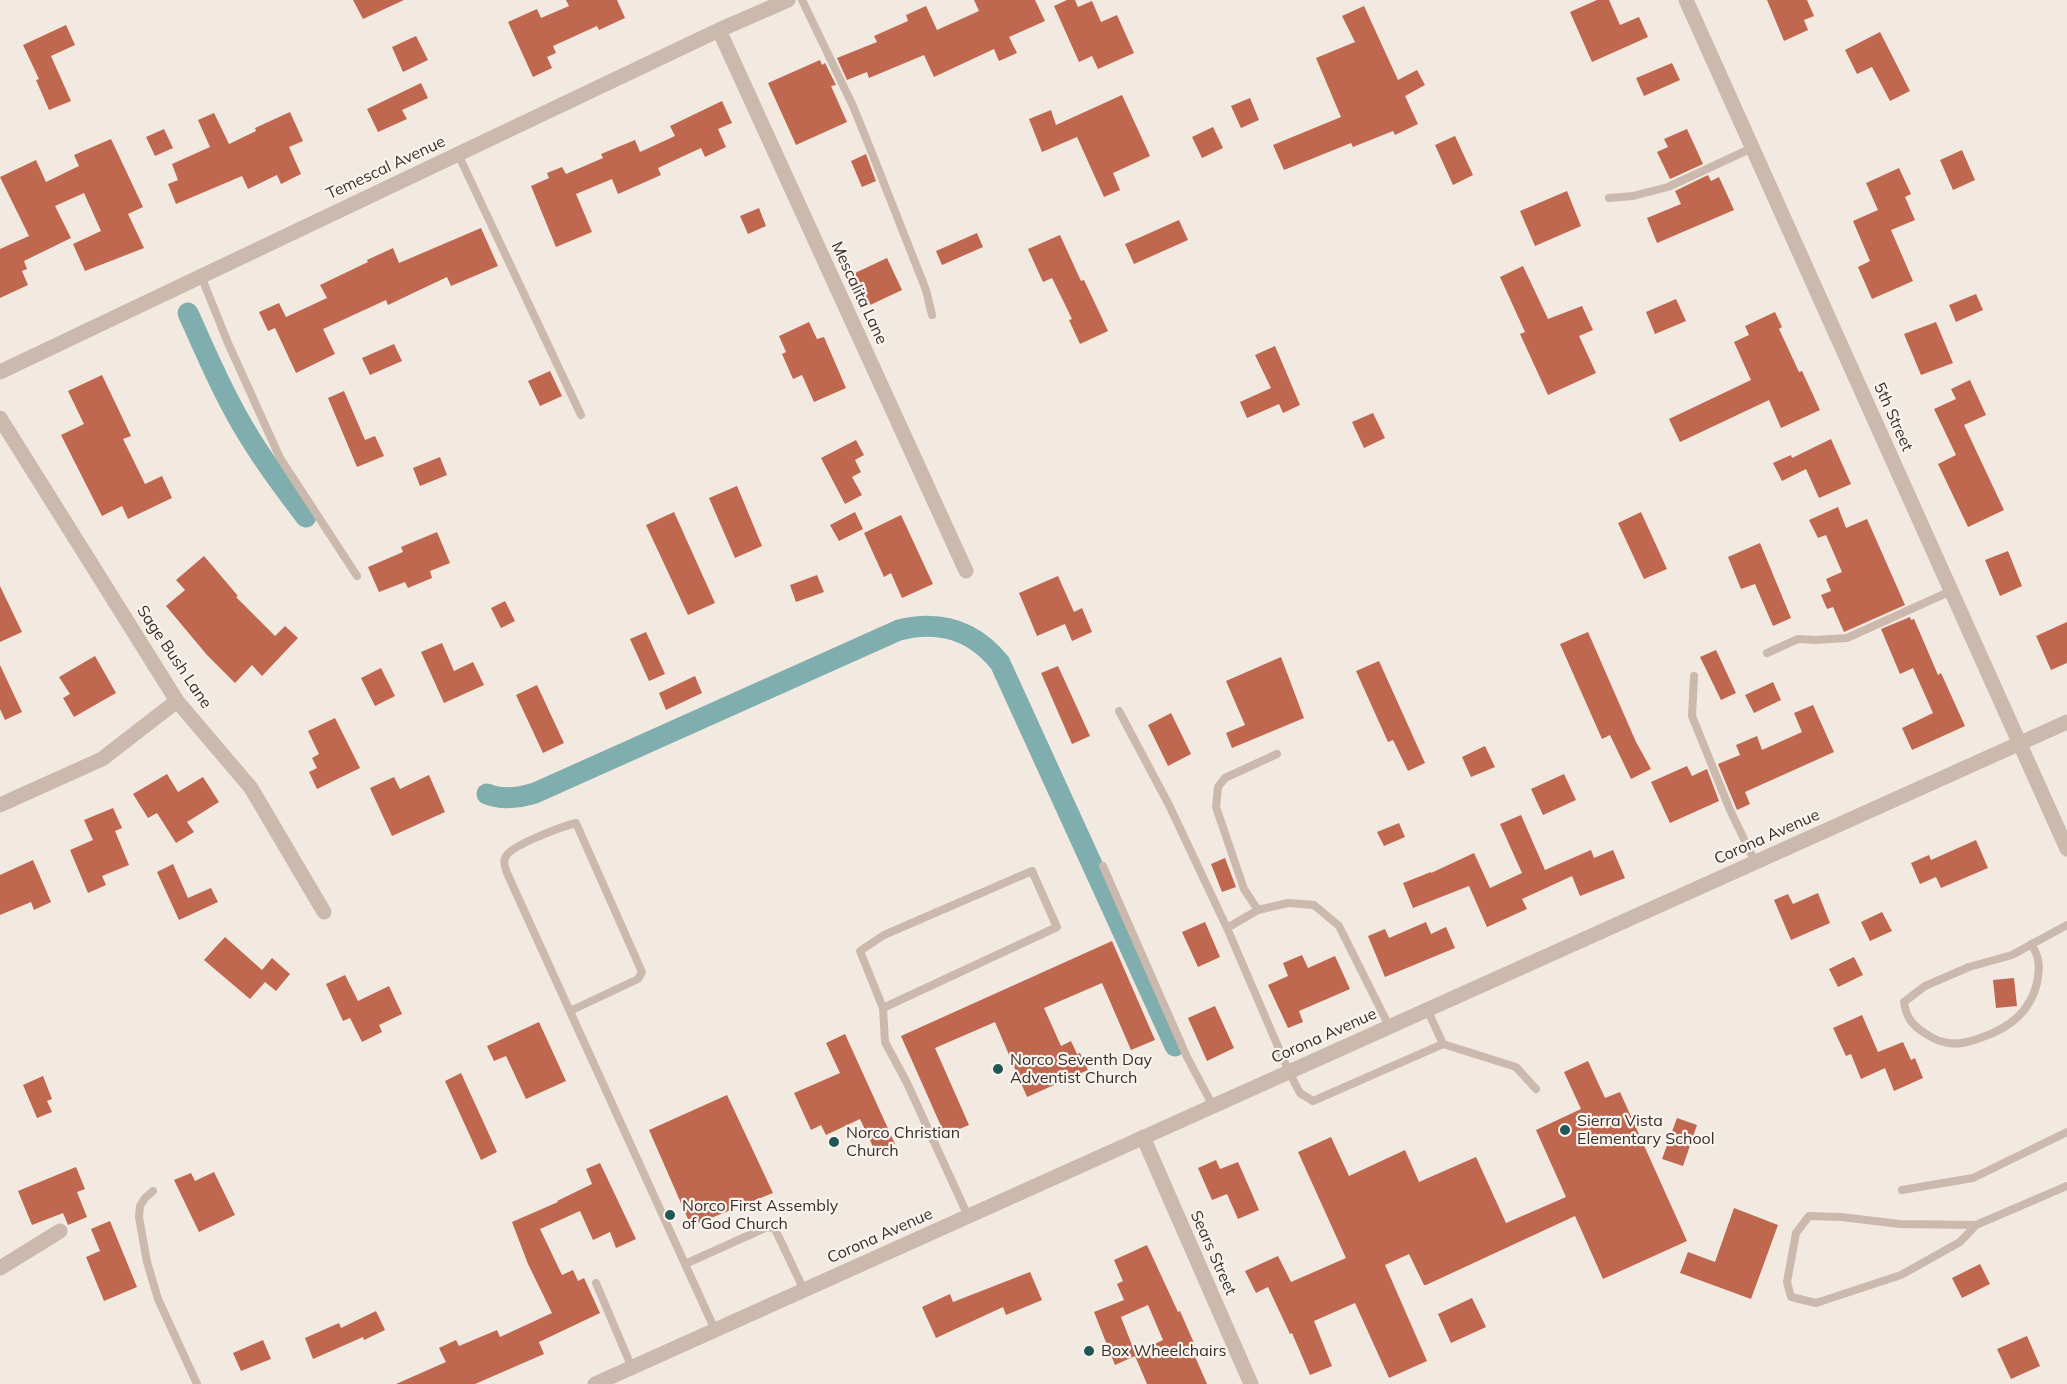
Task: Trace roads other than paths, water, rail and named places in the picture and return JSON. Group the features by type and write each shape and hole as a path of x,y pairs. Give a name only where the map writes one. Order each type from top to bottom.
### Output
{"street":[{"name":"Temescal Avenue","path":"0,372 719,30 788,0"},
{"name":"5th Street","path":"1686,0 2067,849"},
{"name":"Mescalita Lane","path":"719,30 966,571"},
{"name":"Sage Bush Lane","path":"0,418 177,701 251,788 324,912"},
{"path":"0,805 102,759 177,701"},
{"name":"Corona Avenue","path":"595,1384 2067,722"},
{"name":"Sears Street","path":"1143,1137 1251,1384"},
{"path":"0,1268 60,1231"}],"lane":[{"path":"802,0 853,106 922,279 932,315"},
{"path":"1609,198 1650,193 1668,187 1752,148"},
{"path":"458,154 581,415"},
{"path":"201,276 228,343 280,458 357,576"},
{"path":"1767,653 1798,639 1847,638 1951,591"},
{"path":"1694,676 1692,716 1730,810 1755,862"},
{"path":"1119,711 1169,805 1227,928 1300,1093 1313,1101 1443,1044 1516,1067 1536,1089"},
{"path":"1258,910 1244,889 1216,807 1218,787 1225,778 1277,754"},
{"path":"570,1011 638,979 642,972 576,823 565,825 518,846 507,853 503,862 507,873 715,1330"},
{"path":"1103,866 1187,1057 1213,1106"},
{"path":"883,1008 1057,927 1032,871 885,935 860,951 883,1008 885,1042 907,1083 968,1216"},
{"path":"1227,928 1258,910 1288,903 1314,905 1339,926 1389,1026"},
{"path":"2031,944 2037,953 2040,968 2033,999 2018,1018 2000,1031 1964,1044 1944,1042 1925,1033 1912,1023 1905,1012 1904,1002 1925,986 1969,967 2012,955 2031,944 2067,925"},
{"path":"1427,1009 1443,1044"},
{"path":"1902,1190 1972,1178 2067,1132"},
{"path":"1976,1225 1900,1224 1809,1216 1796,1233 1787,1281 1791,1297 1816,1303 1901,1275 1960,1242 1976,1225 2067,1186"},
{"path":"153,1191 145,1197 140,1206 139,1217 147,1262 158,1299 197,1384"},
{"path":"685,1264 765,1228 774,1227 804,1290"},
{"path":"596,1283 632,1368"}],"waterway":[{"path":"188,313 241,423 256,448 306,517"},
{"path":"487,794 511,798 535,793 899,630 928,626 955,630 979,643 1000,663 1175,1046"}],"place":[{"name":"Norco Seventh Day Adventist Church","path":"998,1069"},
{"name":"Sierra Vista Elementary School","path":"1565,1130"},
{"name":"Norco Christian Church","path":"834,1142"},
{"name":"Norco First Assembly of God Church","path":"670,1215"},
{"name":"Box Wheelchairs","path":"1089,1351"}]}
